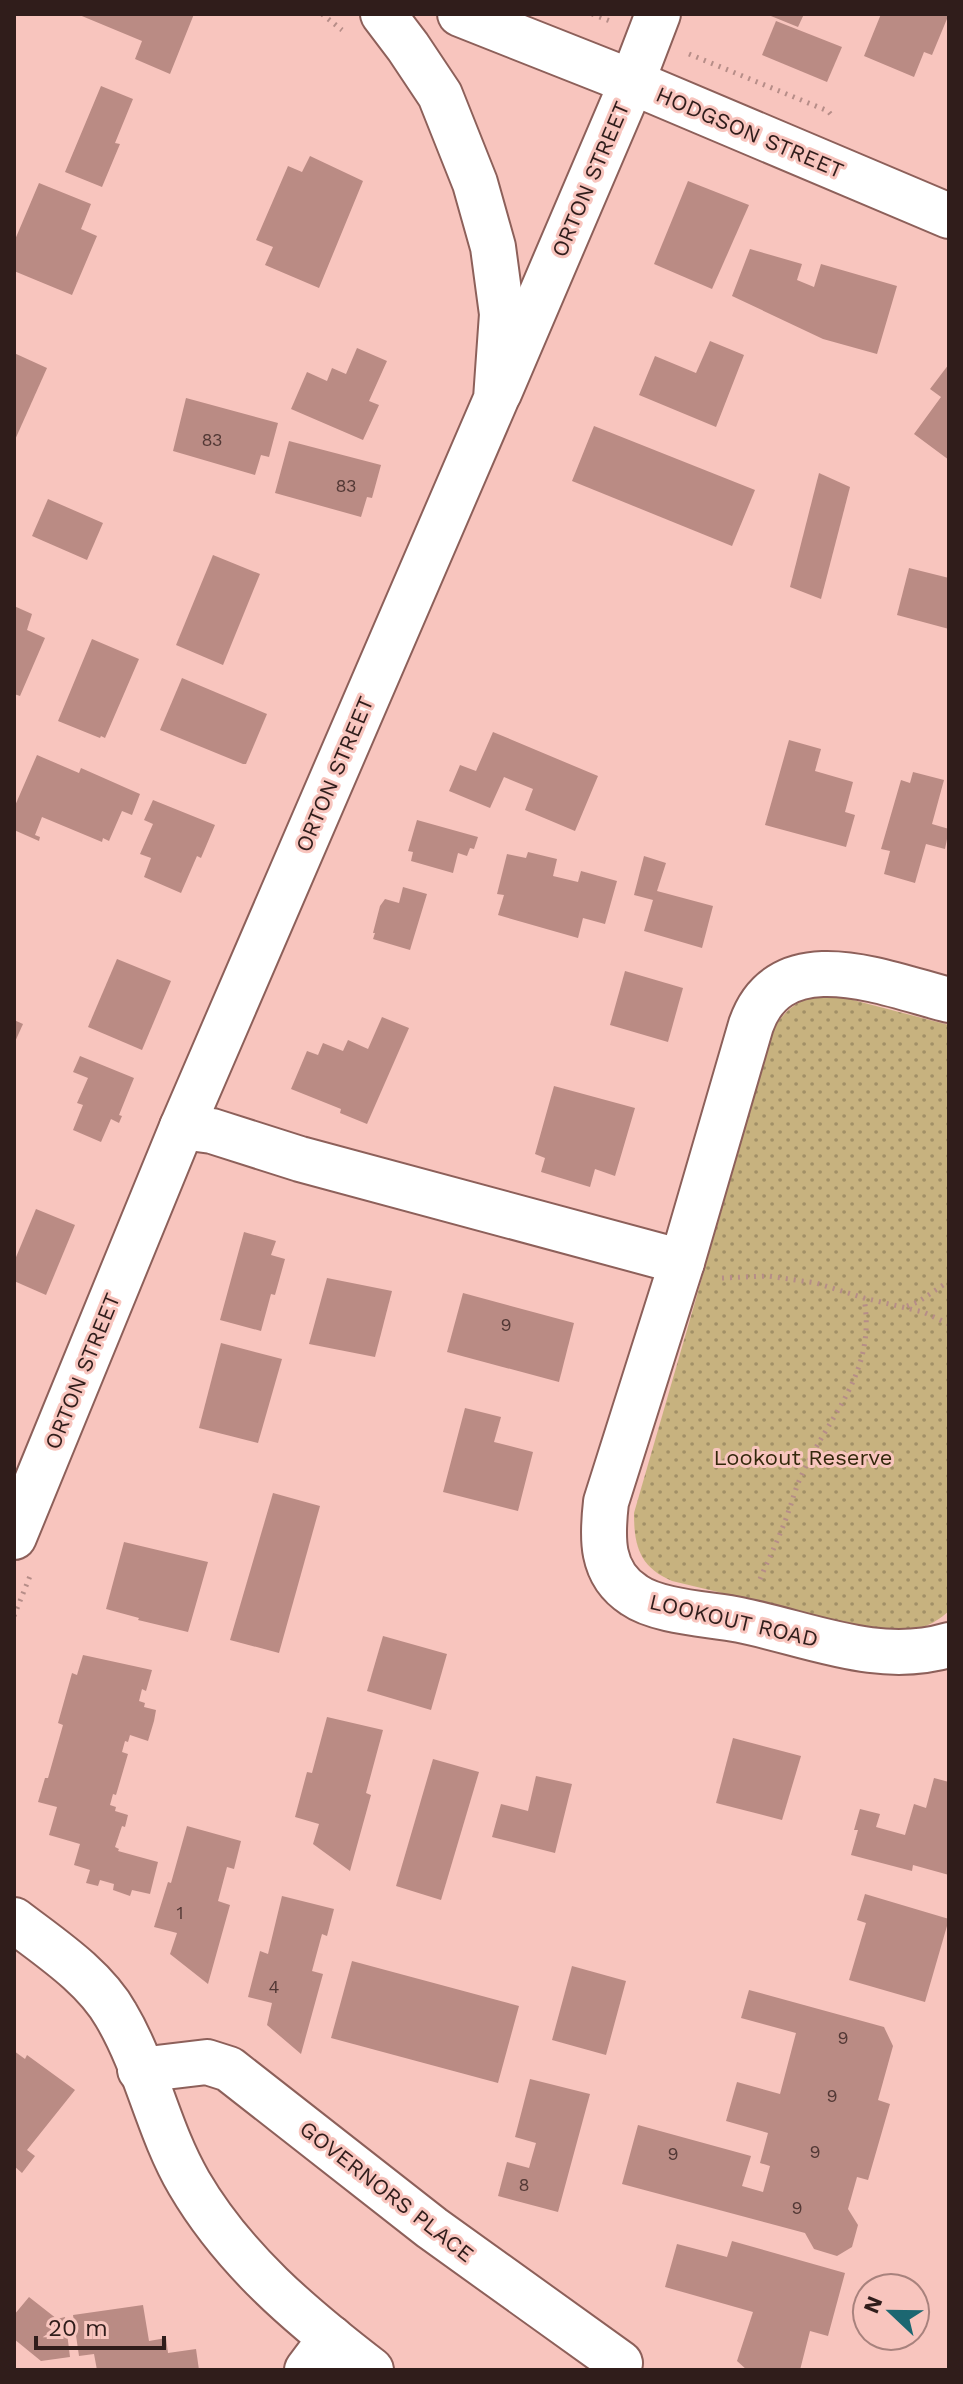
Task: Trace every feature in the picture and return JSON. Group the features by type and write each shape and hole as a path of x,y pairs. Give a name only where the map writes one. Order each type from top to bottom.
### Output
{"street":[{"name":"HODGSON STREET","path":"460,14 632,82 949,216"},
{"name":"ORTON STREET","path":"14,1537 182,1127 632,82 658,14"},
{"path":"365,24 408,47 440,95 475,183 493,247 502,314 496,399"},
{"name":"LOOKOUT ROAD","path":"949,1000 860,977 821,973 795,978 761,1002 751,1025 680,1268 606,1502 602,1533 606,1560 618,1580 633,1595 652,1604 742,1620 863,1649 899,1653 949,1645"},
{"path":"182,1127 212,1131 680,1268"},
{"path":"14,1920 69,1963 104,1998 123,2027 177,2161 224,2236 268,2284 319,2354 371,2370"},
{"name":"GOVERNORS PLACE","path":"140,2070 207,2062 229,2069 420,2219 620,2363"}],"path":[{"path":"322,14 365,24"},
{"path":"680,1268 715,1278 779,1277 839,1289 923,1312 949,1324"},
{"path":"906,1307 949,1281"},
{"path":"742,1620 797,1486 816,1447 840,1410 855,1376 867,1336 864,1298"}],"green space":[{"name":"Lookout Reserve","path":"830,994 949,1025 949,1611 932,1623 906,1631 876,1630 672,1581 645,1562 635,1535 634,1513 774,1029 790,1008 812,997"}],"building":[{"path":"77,14 194,14 170,74 135,59 142,41"},
{"path":"766,14 804,14 798,27"},
{"path":"881,14 949,14 932,55 924,52 914,77 864,56"},
{"path":"776,21 842,47 827,82 762,55"},
{"path":"101,86 133,99 115,143 120,144 102,187 65,172"},
{"path":"310,156 363,181 319,288 265,265 273,247 256,240 288,166 302,172"},
{"path":"688,181 749,205 712,289 654,264"},
{"path":"39,183 91,204 81,229 97,236 72,295 14,271 14,242"},
{"path":"750,249 802,264 797,280 814,287 821,264 897,286 877,354 823,339 732,296"},
{"path":"710,341 744,355 716,427 639,395 655,356 696,373"},
{"path":"357,348 387,361 369,401 379,405 363,440 291,409 307,372 327,381 332,368 346,374"},
{"path":"14,353 47,368 14,442"},
{"path":"949,364 949,460 914,434 941,397 930,389"},
{"path":"186,398 278,423 269,457 261,455 255,475 173,451"},
{"path":"594,426 755,490 732,546 572,481"},
{"path":"289,441 381,465 372,498 367,497 361,517 275,493"},
{"path":"819,473 850,487 821,599 790,587"},
{"path":"48,499 103,523 87,560 32,536"},
{"path":"213,555 260,574 223,665 176,645"},
{"path":"909,568 949,578 949,629 897,615"},
{"path":"14,606 32,614 27,630 45,638 20,696 14,694"},
{"path":"92,639 139,659 105,738 58,721"},
{"path":"182,678 267,714 246,764 160,730"},
{"path":"493,732 598,776 575,831 525,810 533,789 504,777 490,808 449,791 460,765 476,771"},
{"path":"789,740 821,749 815,771 853,782 845,812 855,815 846,847 765,825"},
{"path":"37,755 79,773 81,768 140,794 132,815 122,811 109,841 103,838 102,842 42,817 35,835 40,837 39,841 14,830 14,808"},
{"path":"913,772 944,780 932,824 949,829 945,849 926,844 915,883 884,874 890,851 881,849 901,780 910,783"},
{"path":"153,800 215,825 181,893 144,877 151,858 140,854 153,824 144,820"},
{"path":"417,820 478,837 474,849 470,848 467,856 458,853 453,873 411,861 413,852 408,851"},
{"path":"528,852 557,859 553,876 578,882 581,871 617,881 605,924 583,918 578,938 498,915 504,895 497,894 507,854 526,858"},
{"path":"644,856 666,863 657,891 713,906 702,948 644,931 653,900 634,895"},
{"path":"403,887 427,894 410,950 373,939 380,906 385,899 399,903"},
{"path":"117,959 171,981 142,1050 88,1027"},
{"path":"625,971 683,988 668,1042 610,1025"},
{"path":"382,1017 409,1028 367,1124 340,1113 341,1109 291,1089 307,1051 318,1055 323,1043 343,1051 348,1040 368,1049"},
{"path":"14,1020 23,1024 14,1044"},
{"path":"80,1056 134,1078 119,1115 122,1116 119,1123 111,1119 101,1142 73,1130 83,1105 77,1103 88,1078 73,1072"},
{"path":"554,1086 635,1108 615,1176 595,1169 590,1187 541,1172 545,1158 535,1154"},
{"path":"36,1209 75,1225 46,1295 14,1281 14,1262"},
{"path":"244,1232 276,1241 271,1255 285,1259 261,1331 220,1320"},
{"path":"327,1278 392,1291 375,1357 309,1344"},
{"path":"463,1293 574,1323 559,1382 447,1352"},
{"path":"221,1343 282,1359 258,1443 199,1428"},
{"path":"465,1408 501,1417 494,1442 533,1452 518,1511 443,1492"},
{"path":"273,1493 320,1506 279,1653 230,1640"},
{"path":"124,1542 208,1562 188,1632 106,1609"},
{"path":"383,1636 447,1654 431,1710 367,1691"},
{"path":"83,1655 152,1670 146,1691 142,1689 139,1701 145,1703 144,1707 156,1710 148,1741 130,1735 128,1742 125,1741 122,1752 128,1754 110,1805 116,1807 115,1811 128,1815 115,1847 118,1851 158,1862 150,1894 132,1890 130,1896 113,1890 114,1884 100,1880 98,1886 86,1883 90,1870 74,1865 80,1844 49,1835 57,1807 38,1802 63,1725 58,1723 72,1673 77,1675"},
{"path":"327,1717 383,1730 366,1793 371,1795 350,1871 313,1844 319,1824 295,1817 307,1772 312,1773"},
{"path":"733,1738 801,1756 782,1820 716,1803"},
{"path":"433,1759 479,1772 441,1900 396,1886"},
{"path":"536,1776 572,1784 555,1853 492,1837 501,1804 528,1811"},
{"path":"934,1778 949,1782 949,1875 913,1865 912,1871 851,1855 860,1809 880,1814 876,1827 905,1835 914,1804 926,1808"},
{"path":"187,1826 241,1841 234,1869 227,1867 218,1901 230,1905 208,1984 170,1954 177,1933 154,1927 168,1882 171,1883"},
{"path":"865,1894 949,1919 925,2002 849,1980 866,1923 857,1920"},
{"path":"282,1896 334,1909 327,1936 322,1934 312,1971 323,1974 301,2054 267,2025 272,2003 248,1997 260,1951 268,1954"},
{"path":"352,1961 519,2006 498,2083 331,2038"},
{"path":"572,1966 626,1981 606,2055 552,2040"},
{"path":"749,1990 884,2027 893,2046 878,2100 890,2104 868,2180 857,2177 848,2209 858,2225 852,2247 837,2256 814,2249 805,2233 622,2184 638,2125 751,2156 742,2186 763,2192 770,2166 760,2163 768,2133 726,2121 737,2082 780,2094 796,2033 741,2018"},
{"path":"14,2051 25,2059 27,2055 75,2090 27,2150 35,2156 22,2173 14,2166"},
{"path":"530,2079 590,2094 558,2212 498,2196 507,2162 529,2168 536,2143 515,2137"},
{"path":"732,2241 845,2273 828,2336 810,2331 800,2370 747,2370 737,2361 753,2312 665,2287 677,2244 727,2257"},
{"path":"29,2297 57,2319 65,2317 70,2357 41,2361 14,2339 14,2315"},
{"path":"143,2305 149,2341 166,2338 168,2353 196,2349 199,2370 97,2370 94,2354 79,2356 73,2315"}]}
